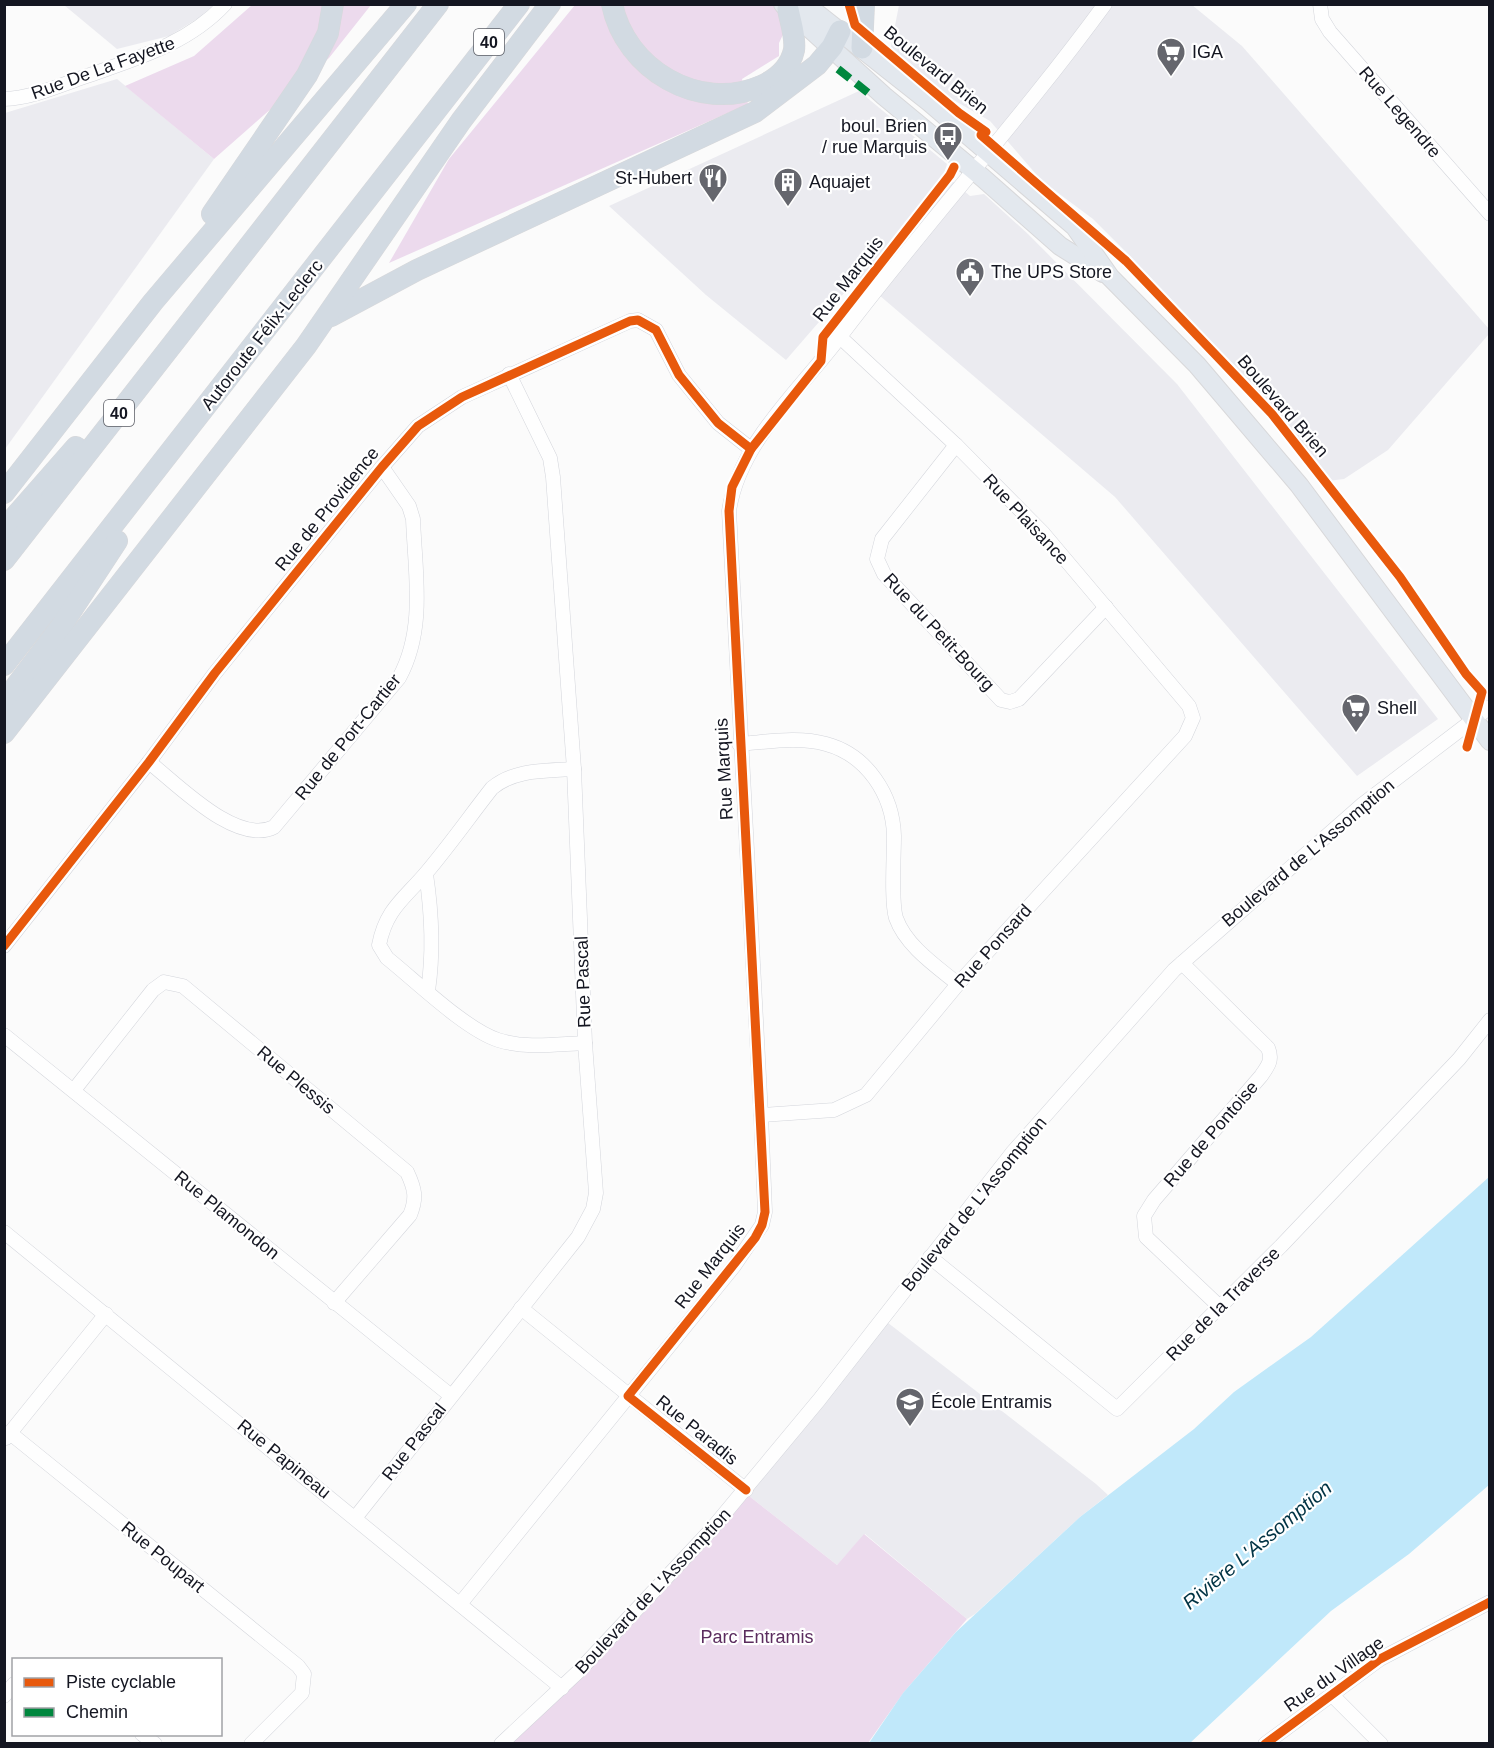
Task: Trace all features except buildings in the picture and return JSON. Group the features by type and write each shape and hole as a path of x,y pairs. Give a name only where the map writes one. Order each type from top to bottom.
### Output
{"highway":[{"path":"153,302 307,75 328,33 333,4"},
{"path":"4,493 153,302 406,4"},
{"name":"40","path":"4,560 438,4"},
{"name":"Autoroute Félix-Leclerc","path":"4,666 519,4"},
{"path":"4,733 327,319 455,129 550,4"},
{"path":"612,4 618,26 628,44 647,65 680,86 717,95 738,93 758,87 784,69 794,46 792,6"},
{"path":"862,48 864,4"},
{"path":"327,319 426,266 746,117 788,89 822,60 836,39"},
{"path":"4,529 234,266"},
{"path":"4,702 62,625 202,413"}],"main road":[{"name":"Boulevard Brien","path":"792,6 836,39 884,96 974,170 1060,246 1110,277"},
{"name":"Boulevard Brien","path":"836,39 862,48 1075,227 1110,277 1185,352 1276,456 1369,575 1490,741"}],"street":[{"name":"Rue De La Fayette","path":"4,99 35,94 159,50 193,32 225,4"},
{"name":"Rue Marquis","path":"460,1604 734,1266 762,1225 765,1212 761,1115 739,744 729,511 732,487 752,449 974,170 1056,72 1105,4"},
{"name":"Rue Legendre","path":"1320,4 1322,19 1330,32 1490,214"},
{"name":"Rue de Providence","path":"4,946 149,762 215,673 382,467 426,421 462,397 630,321 638,320 656,330 679,375 718,423 752,449"},
{"name":"Rue Plaisance","path":"840,337 956,445 1043,533 1189,706 1193,718"},
{"name":"Rue Pascal","path":"355,1518 450,1395 578,1237 593,1209 596,1193 585,1043 574,769 550,458 509,374"},
{"name":"Rue du Petit-Bourg","path":"956,445 882,539 877,559 884,574 1001,700 1010,702 1019,699 1106,607"},
{"name":"Rue de Port-Cartier","path":"149,762 231,825 265,832 274,827 399,678 410,658 418,619 413,519 408,506 382,467"},
{"name":"Boulevard de L'Assomption","path":"501,1743 562,1688 675,1570 746,1490 958,1219 1050,1108 1137,1009 1182,963 1363,804 1490,707"},
{"name":"Rue Ponsard","path":"761,1115 834,1110 866,1095 958,984 1185,736 1193,718"},
{"path":"739,744 794,740 826,744 860,760 881,784 893,820 896,916 910,940 958,984"},
{"path":"574,769 521,773 504,778 492,789 426,874 392,909 383,925 379,945 387,958 428,991 475,1028 498,1040 525,1045 585,1043"},
{"path":"426,874 434,952 428,991"},
{"name":"Rue de Pontoise","path":"1182,963 1268,1048 1272,1056 1261,1076 1144,1216 1146,1237 1220,1307"},
{"name":"Rue Plessis","path":"74,1090 153,990 164,982 183,986 407,1172 415,1188 416,1202 410,1215 334,1303"},
{"name":"Rue de la Traverse","path":"930,1257 1117,1409 1220,1307 1459,1059 1490,1020"},
{"name":"Rue Plamondon","path":"4,1035 450,1395"},
{"name":"Rue Papineau","path":"4,1232 562,1688"},
{"name":"Rue Paradis","path":"521,1308 746,1490"},
{"path":"7,1436 106,1314"},
{"name":"Rue Poupart","path":"7,1436 298,1666 304,1674 304,1687 296,1701 251,1743"},
{"name":"Rue du Village","path":"1265,1743 1380,1659 1490,1602"},
{"path":"1332,1695 1381,1743"}],"shaded area":[{"path":"64,5 213,5 200,17 169,36 117,49"},
{"path":"899,5 1192,5 1242,46 1489,329 1489,334 1388,450 1344,479 1328,481 1285,423 1093,219 1042,181 990,121 950,98 891,47"},
{"path":"117,79 214,159 5,449 5,113"},
{"path":"859,91 947,164 944,174 970,196 984,194 1028,234 1177,384 1438,719 1357,776 1115,497 858,277 786,360 706,295 609,206"},
{"name":"École Entramis","path":"883,1319 1108,1495 1080,1517 967,1619 865,1534 837,1565 744,1492"}],"green space":[{"path":"252,5 371,5 329,58 214,159 125,86 194,56"},
{"path":"575,5 797,5 779,43 779,56 742,79 748,104 389,263 449,159"},
{"name":"Parc Entramis","path":"744,1492 837,1565 864,1534 967,1619 904,1692 868,1743 501,1744"}],"water":[{"name":"Rivière L'Assomption","path":"1489,1177 1489,1485 1409,1554 1331,1611 1190,1743 869,1743 903,1693 956,1632 1080,1517 1194,1429 1234,1392 1311,1337"}],"marked path":[{"path":"838,69 871,95"}],"cycle path":[{"path":"849,4 855,25 959,113 986,132"},
{"path":"981,135 1126,261 1272,414 1400,577 1466,674 1482,692 1467,747"},
{"path":"746,1490 628,1396 755,1238 762,1225 765,1212 729,511 732,487 751,449 821,361 823,337 954,167"},
{"path":"4,946 149,762 215,673 418,426 462,397 630,321 638,320 656,330 679,375 718,423 751,449"},
{"path":"1265,1744 1380,1659 1490,1602"}],"place":[{"name":"IGA","path":"1171,78"},
{"name":"boul. Brien / rue Marquis","path":"948,162"},
{"name":"St-Hubert","path":"713,204"},
{"name":"Aquajet","path":"788,208"},
{"name":"The UPS Store","path":"970,298"},
{"name":"Shell","path":"1356,734"},
{"name":"École Entramis","path":"910,1428"}]}
